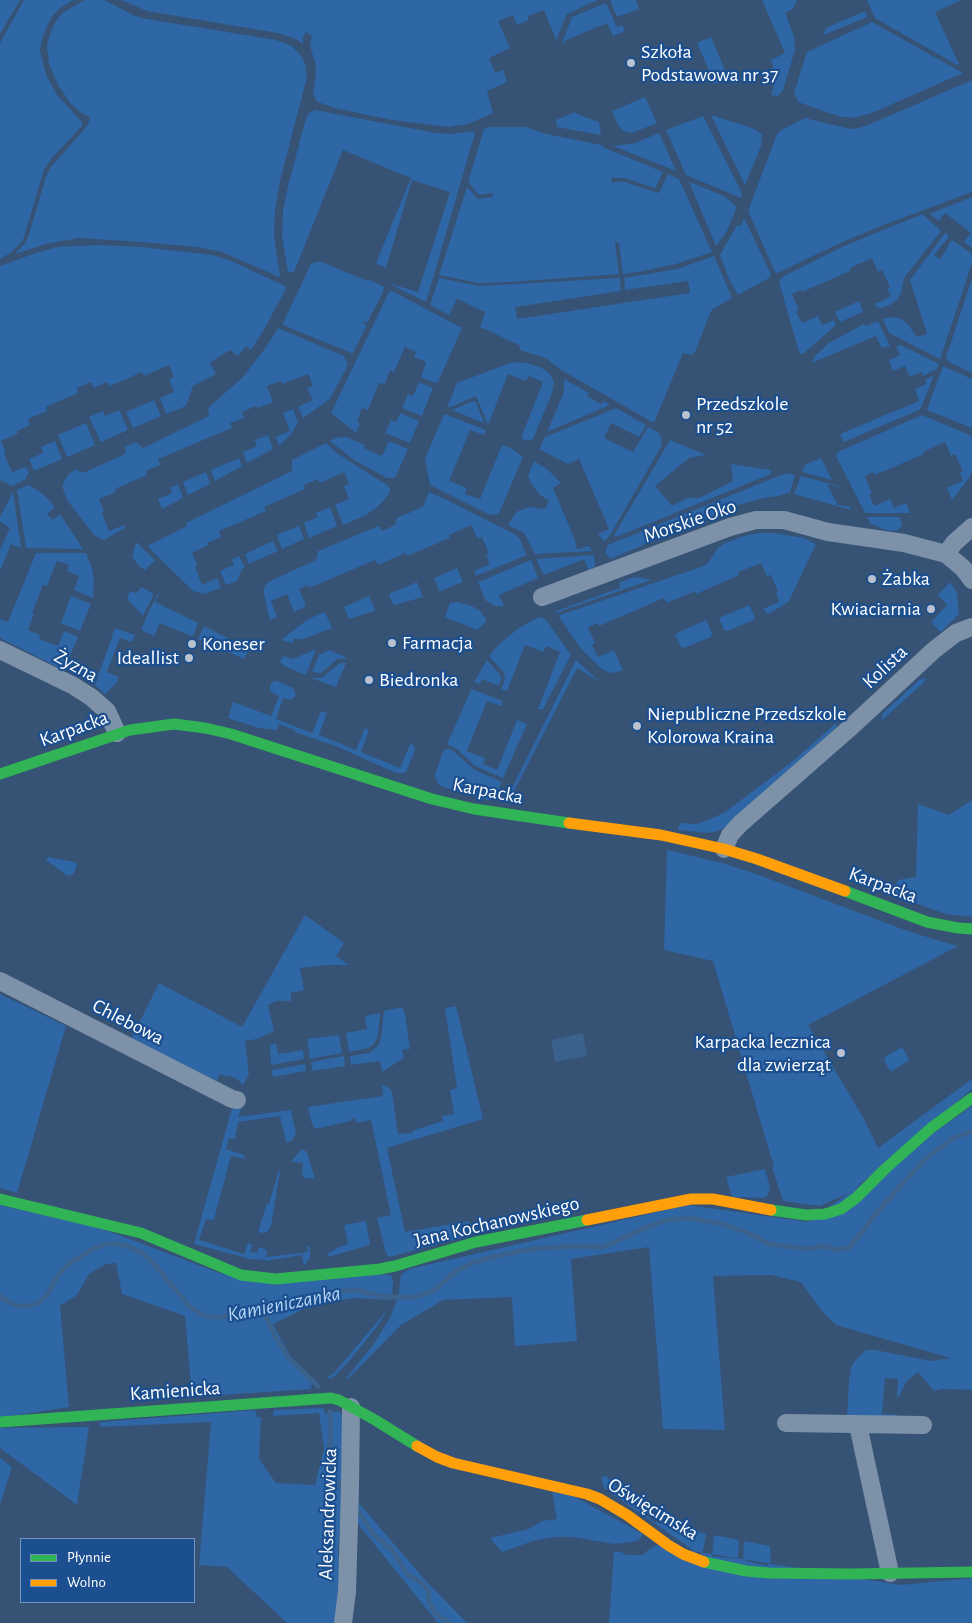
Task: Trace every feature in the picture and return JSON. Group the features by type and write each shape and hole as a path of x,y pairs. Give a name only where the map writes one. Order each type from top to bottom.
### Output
{"street":[{"name":"Morskie Oko","path":"542,598 730,527 756,520 784,520 828,532 904,542 946,554 963,568 972,580"},
{"path":"946,554 954,543 972,527"},
{"name":"Kolista","path":"724,849 730,834 734,830 852,726 934,650 956,633 972,627"},
{"name":"Żyzna","path":"0,650 72,685 91,697 107,710 117,733"},
{"name":"Karpacka","path":"0,774 117,733 162,725 186,725 205,728 231,734 432,799 465,807 528,818 661,835 724,849 757,858 922,920 950,927 972,929"},
{"name":"Chlebowa","path":"0,981 232,1099 238,1100"},
{"name":"Jana Kochanowskiego","path":"0,1199 141,1233 241,1275 276,1278 380,1269 476,1242 691,1199 713,1199 806,1215 833,1212 841,1209 856,1198 925,1133 972,1098"},
{"name":"Kamienicka","path":"0,1422 331,1398 351,1407"},
{"name":"Aleksandrowicka","path":"343,1623 347,1592 351,1407"},
{"name":"Oświęcimska","path":"351,1407 436,1457 453,1463 587,1494 600,1499 627,1515 668,1545 702,1562 746,1571 769,1573 972,1572"},
{"path":"786,1423 923,1426"},
{"path":"858,1425 890,1573"}],"shaded area":[{"path":"0,0 20,0 0,34"},
{"path":"24,0 73,0 52,16 43,36 40,50 47,77 57,95 82,122 82,126 51,159 44,170 23,240 12,252 0,259 0,43"},
{"path":"85,0 104,0 135,16 147,19 276,40 292,46 302,57 307,77 280,181 275,211 274,236 279,277 222,252 197,247 142,242 79,238 46,244 15,254 26,242 46,177 51,167 88,125 90,117 80,112 71,104 58,85 49,63 47,46 52,28 58,18 64,12"},
{"path":"121,0 598,0 567,14 556,41 554,40 556,39 544,10 528,16 529,20 517,25 513,15 498,21 510,48 489,58 495,73 503,70 507,82 487,91 493,113 468,124 448,127 392,120 334,108 316,101 313,95 316,72 310,46 312,36 306,32 303,37 303,44 296,39 278,33 147,11"},
{"path":"636,0 639,9 617,17 610,1"},
{"path":"762,0 797,0 793,9 785,13 794,36 795,50 783,90 778,96 771,95 775,74 771,60 785,53"},
{"path":"867,0 962,0 935,12 959,64 957,65 875,18"},
{"path":"606,3 617,27 622,25 625,31 613,36 607,23 564,41 565,44 562,43 572,17"},
{"path":"866,12 867,17 823,35 826,28"},
{"path":"872,22 963,73 872,113 857,117 838,116 798,102 794,93 807,52"},
{"path":"711,37 728,78 715,84 697,43"},
{"path":"972,80 972,192 881,226 840,243 778,273 775,272 748,211 777,134 781,130 805,118 850,129 859,128"},
{"path":"645,97 657,123 632,133 625,132 618,125 612,111"},
{"path":"315,110 436,133 450,134 473,131 475,133 426,302 388,283 418,292 450,192 412,180 386,268 376,263 411,178 343,150 294,272 288,272 282,237 283,211 306,118 309,113"},
{"path":"575,112 599,122 601,135 557,127 556,120"},
{"path":"711,115 755,129 762,135 761,146 745,185"},
{"path":"703,116 742,193 741,198 686,175 666,130"},
{"path":"487,127 526,127 542,133 601,145 663,172 655,188 625,178 611,178 612,183 622,181 658,193 668,174 679,179 712,252 676,264 623,274 619,243 617,242 615,243 619,274 479,283 439,275 467,187 478,199 493,197 492,193 479,195 468,182 484,129"},
{"path":"659,133 676,171 613,146 635,143"},
{"path":"689,182 724,196 736,206 727,231 716,246"},
{"path":"972,197 972,248 964,242 971,233 945,213 939,221 929,214"},
{"path":"923,214 941,231 904,278 901,293 897,300 890,305 881,308 876,307 875,304 891,296 887,289 890,287 882,270 878,272 872,258 850,268 850,271 802,292 801,290 792,294 799,310 796,312 802,323 818,316 822,325 834,320 836,325 801,354 779,282 782,277 842,247"},
{"path":"744,218 771,274 769,278 738,295 729,279 720,255 737,225 741,226"},
{"path":"945,233 948,235 948,238 934,255 940,259 952,240 972,254 972,263 940,359 889,333 883,319 890,317 902,319 917,337 927,334 910,280"},
{"path":"98,245 142,247 212,255 229,260 285,286 286,289 251,350 246,346 238,356 230,350 210,363 216,374 193,386 186,406 166,414 160,398 174,392 169,379 174,377 169,365 144,376 142,372 110,386 107,382 94,388 91,382 77,388 78,393 46,407 47,411 28,419 30,425 1,441 6,453 4,454 12,472 26,467 29,473 26,479 13,486 0,480 0,266 57,247"},
{"path":"714,256 732,298 713,309 710,313 695,352 691,355 683,353 654,423 561,370 546,358 520,350 519,345 480,327 485,312 457,299 449,315 430,305 439,278 479,286 620,278 621,291 515,307 517,319 690,293 688,281 625,290 624,278 677,269"},
{"path":"322,262 384,287 367,323 364,321 363,323 367,325 353,353 283,325 311,264"},
{"path":"972,278 972,373 949,362 946,358"},
{"path":"392,291 462,328 438,382 435,383 421,377 426,362 414,357 416,352 405,347 394,372 390,370 385,384 379,383 368,410 362,408 357,422 360,424 356,433 331,413 389,292"},
{"path":"859,301 863,312 840,322 835,312"},
{"path":"878,321 890,346 882,348 876,336 811,363 816,355 829,343 864,324 866,326"},
{"path":"278,328 344,356 348,365 330,399 303,418 298,407 313,400 307,388 313,386 308,374 283,384 281,381 267,386 273,402 242,412 244,418 230,423 232,428 158,459 160,465 146,471 147,475 115,489 116,492 99,499 109,531 124,525 125,528 104,540 93,534 67,500 63,484 68,475 76,469 83,473 125,454 125,447 136,442 143,448 209,416 208,408 243,377"},
{"path":"901,345 939,364 937,369 923,376 922,372 909,376 905,366 893,371 889,360 900,355 896,347"},
{"path":"513,362 527,363 542,368 550,374 554,382 552,393 533,439 526,441 521,438 543,382 529,376 526,381 508,374 488,425 476,396 447,407 457,383"},
{"path":"943,366 972,379 972,428 927,410"},
{"path":"934,375 919,410 844,442 840,434 919,401 915,389 926,384 925,380"},
{"path":"564,379 589,393 587,396 601,404 604,401 610,405 547,432 564,392"},
{"path":"419,382 433,388 422,416 402,408 408,394 413,396"},
{"path":"154,400 161,416 133,428 126,412"},
{"path":"473,401 476,402 484,423 452,410"},
{"path":"616,408 646,425 639,437 611,423 604,438 633,452 648,427 659,433 662,445 609,537 604,541 598,534 609,529 579,459 568,464 539,449 545,437"},
{"path":"293,409 298,423 291,434 279,446 276,437 290,431 283,413"},
{"path":"119,410 128,430 101,442 89,417 103,411 105,416"},
{"path":"400,413 419,421 410,443 385,433 391,420 396,422"},
{"path":"444,414 486,430 484,435 470,430 449,481 467,488 465,494 480,499 502,445 511,448 523,457 499,513 495,515 488,514 430,485 425,459"},
{"path":"922,415 972,436 972,472 969,478 952,500 947,488 963,481 960,472 963,471 955,454 951,456 945,442 923,452 924,454 875,475 873,472 865,476 872,493 869,494 874,506 890,499 894,508 906,503 910,513 865,513 836,456 838,452"},
{"path":"86,423 95,445 67,457 58,435"},
{"path":"268,435 273,449 247,463 243,452 257,446 255,440"},
{"path":"346,437 365,445 364,448 382,456 389,441 408,449 395,478 387,478 354,460 330,441"},
{"path":"670,440 706,455 689,458 655,486 672,506 687,498 699,498 733,481 731,464 771,470 771,474 616,537 614,535"},
{"path":"55,441 62,459 34,471 29,459 43,453 41,447"},
{"path":"326,443 338,454 387,485 390,489 386,498 366,515 343,525 335,505 349,499 344,486 349,484 344,472 320,483 318,479 304,485 305,489 264,507 266,511 219,531 221,537 207,543 208,545 192,553 202,585 217,578 221,588 203,594 193,591 147,546 187,526 186,523 292,471 292,460"},
{"path":"239,458 242,466 215,481 211,470"},
{"path":"821,458 832,480 802,472 805,465"},
{"path":"534,461 547,469 561,483 553,488 577,549 589,546 592,551 535,554 524,533 508,525 518,511 530,507 545,509 549,501 539,494 528,476"},
{"path":"206,472 210,484 188,495 183,482"},
{"path":"786,473 795,475 790,492 741,504 610,559 605,552 608,545"},
{"path":"801,476 839,486 827,484 838,505 850,507 851,510 794,494"},
{"path":"178,484 183,498 162,509 158,499 172,493 170,488"},
{"path":"28,485 39,491 55,507 47,514 53,520 60,514 83,549 26,548 17,490"},
{"path":"13,492 21,548 11,544 0,571 0,550 10,528 0,521 0,517"},
{"path":"429,492 514,534 519,538 527,555 476,576 474,571 490,564 486,556 489,554 482,537 478,539 471,525 449,535 450,538 407,556 405,553 378,565 375,560 309,588 308,585 299,589 306,606 294,612 287,594 271,601 277,617 270,620 263,590 268,582 316,560 318,551 379,526 382,531 395,525 397,518 423,507"},
{"path":"330,507 337,526 309,538 304,523 318,517 316,513"},
{"path":"867,517 900,517 902,525 897,531 885,530 870,523"},
{"path":"299,526 304,539 282,549 277,535"},
{"path":"774,533 804,538 816,544 789,601 768,614 763,609 779,602 776,593 778,592 771,575 767,576 761,563 738,572 739,575 696,594 695,591 667,603 664,598 599,626 597,623 588,627 595,643 592,645 598,657 614,650 623,670 613,673 602,669 582,650 559,617 560,615 701,567 708,563 723,544 744,536"},
{"path":"273,541 278,551 249,564 245,554"},
{"path":"136,542 155,560 145,570 132,557"},
{"path":"36,553 86,553 92,568 94,580 93,598 74,590 79,576 67,571 69,565 57,561 47,586 43,585 32,613 34,614 28,630 40,635 39,639 58,646 64,631 78,637 68,661 61,669 0,637 0,619 8,622"},
{"path":"594,555 595,566 589,571 584,559 544,575 536,559"},
{"path":"239,556 245,568 242,569 237,581 226,585 220,571 234,565 232,559"},
{"path":"531,560 538,578 499,595 504,606 495,606 485,600 478,582"},
{"path":"457,568 463,582 441,591 439,590 434,578"},
{"path":"637,577 651,580 556,613 556,611 620,588 619,583"},
{"path":"417,582 423,597 395,605 392,603 389,594"},
{"path":"950,582 957,595 959,614 941,632 931,622 947,605 938,595"},
{"path":"142,587 154,594 143,616 127,599 130,591 136,593"},
{"path":"160,592 155,602 198,623 193,637 160,623 154,636 141,630 149,611"},
{"path":"71,596 91,604 80,631 61,623"},
{"path":"369,596 375,609 374,611 349,619 344,607"},
{"path":"457,602 472,606 480,611 486,622 477,630 445,617 450,603"},
{"path":"749,605 755,617 754,620 727,631 724,630 719,618"},
{"path":"325,612 332,628 303,639 294,639 293,643 281,640 308,619"},
{"path":"541,617 546,620 571,655 543,709 538,709 560,652 546,646 543,652 525,645 507,691 501,689 505,679 504,673 489,656 499,644 519,628"},
{"path":"706,620 712,633 711,637 684,648 681,647 675,634"},
{"path":"204,626 249,649 244,659 198,639"},
{"path":"115,628 135,635 132,642 120,638 107,672 119,677 105,694 95,685"},
{"path":"316,649 306,675 284,666 280,662 284,656 293,659"},
{"path":"329,650 346,657 346,659 337,659 321,673 312,672 319,655"},
{"path":"487,660 500,675 499,686 482,679 480,684 474,682"},
{"path":"576,660 599,681 577,668 508,803 505,802"},
{"path":"340,663 346,663 336,687 311,678 322,678"},
{"path":"925,678 922,684 881,721 883,713 919,680"},
{"path":"273,681 293,688 296,695 291,700 283,698 276,719 312,733 321,711 327,713 319,735 356,750 365,728 369,730 361,752 400,768 411,742 415,748 406,772 396,773 338,747 295,732 295,730 279,724 277,730 259,728 228,718 233,702 271,716 279,696 271,692 270,686"},
{"path":"472,689 503,701 501,706 487,701 467,751 485,758 483,764 497,770 517,720 527,724 503,778 475,766 457,749 447,744"},
{"path":"836,723 837,727 724,828 706,833 679,830 678,827 681,823 697,824 724,813 793,761"},
{"path":"445,749 452,750 475,770 502,782 494,800 487,800 438,784 435,776"},
{"path":"972,800 972,917 946,914 891,895 898,880 916,877 918,804 949,815"},
{"path":"667,850 722,863 756,874 905,930 958,946 808,1025 864,1119 878,1148 972,1079 972,1089 851,1192 820,1206 783,1201 713,961 664,950"},
{"path":"48,857 75,862 77,866 73,874 68,876 46,860"},
{"path":"305,915 344,943 336,956 349,965 300,968 304,990 291,993 291,1001 276,1001 268,1005 274,1031 257,1039 245,1041 249,1074 243,1085 237,1079 230,1076 219,1075 217,1081 131,1039 159,983 242,1027"},
{"path":"0,994 66,1026 17,1193 0,1188"},
{"path":"456,1006 483,1119 387,1148 405,1232 470,1221 470,1236 389,1257 386,1253 377,1218 391,1215 371,1120 356,1123 355,1118 351,1119 351,1121 315,1129 308,1107 383,1096 382,1086 384,1085 392,1092 398,1134 412,1133 414,1130 443,1121 442,1116 454,1114 450,1090 457,1088 445,1008"},
{"path":"402,1007 405,1014 410,1049 402,1050 404,1058 382,1072 380,1061 351,1065 350,1056 369,1053 379,1045 384,1011"},
{"path":"380,1013 378,1036 374,1044 368,1048 349,1052 346,1033 367,1029 365,1016"},
{"path":"583,1033 587,1056 555,1062 551,1040"},
{"path":"339,1035 342,1053 310,1059 307,1039"},
{"path":"276,1043 278,1054 303,1050 304,1059 271,1065 270,1047"},
{"path":"902,1047 909,1059 908,1061 890,1071 884,1060 885,1057"},
{"path":"344,1056 345,1066 312,1071 311,1062"},
{"path":"305,1064 306,1071 273,1077 272,1070"},
{"path":"242,1106 238,1117 291,1110 296,1134 291,1142 286,1142 280,1116 238,1122 235,1139 229,1138 226,1149 244,1155 245,1159 231,1156 214,1219 206,1219 199,1240 244,1254 248,1243 252,1244 250,1252 257,1253 259,1247 267,1250 266,1257 308,1252 307,1247 310,1246 310,1258 304,1266 302,1255 266,1261 265,1259 250,1259 194,1244 232,1108"},
{"path":"972,1106 972,1390 942,1389 934,1391 918,1372 907,1381 898,1398 898,1379 885,1378 882,1414 898,1415 897,1419 847,1417 851,1368 854,1362 866,1350 875,1350 931,1361 951,1358 836,1325 820,1309 801,1282 771,1275 713,1276 725,1430 663,1429 649,1247 571,1259 577,1341 515,1346 512,1297 443,1300 401,1325 348,1379 347,1377 373,1345 390,1318 398,1297 401,1275 409,1269 688,1205 808,1222"},
{"path":"302,1149 307,1152 315,1179 304,1178 302,1175 303,1163 292,1162"},
{"path":"279,1169 271,1226 267,1232 258,1232 267,1203 269,1204"},
{"path":"765,1169 770,1187 768,1195 764,1198 732,1197 726,1177"},
{"path":"0,1205 103,1229 222,1274 391,1275 393,1280 392,1300 353,1298 308,1307 273,1324 291,1357 316,1382 310,1386 312,1389 192,1397 185,1316 122,1294 116,1263 106,1264 89,1274 77,1295 60,1306 69,1407 0,1418"},
{"path":"366,1221 370,1245 328,1257 327,1254 348,1244 344,1225"},
{"path":"389,1308 376,1328 349,1361 335,1376 330,1379 327,1377 333,1374"},
{"path":"323,1408 325,1414 339,1411 343,1417 345,1476 338,1552 341,1567 337,1623 287,1623 227,1567 199,1565 211,1422 100,1427 100,1422 255,1410 257,1417 261,1417 259,1459 276,1483 315,1485 324,1448 319,1413 273,1416 274,1410"},
{"path":"89,1427 77,1505 0,1448 0,1428"},
{"path":"0,1458 12,1467 0,1505"},
{"path":"606,1476 654,1522 706,1534 703,1551 700,1555 604,1488 601,1477"},
{"path":"552,1491 575,1497 643,1534 639,1540 614,1544 573,1537 555,1537 533,1541 502,1552 490,1538 529,1529 542,1521 557,1519"},
{"path":"356,1500 427,1582 467,1623 438,1623 358,1524"},
{"path":"714,1535 739,1540 738,1559 712,1556"},
{"path":"744,1541 770,1546 771,1561 767,1566 743,1560"},
{"path":"656,1545 901,1585 972,1578 972,1623 609,1623 614,1551 626,1555 643,1555"}],"waterway":[{"name":"Kamieniczanka","path":"0,1296 18,1306 29,1306 40,1302 47,1295 59,1274 70,1263 105,1244 118,1244 130,1247 143,1254 153,1263 190,1307 210,1317 238,1315 263,1310 284,1303 339,1291 357,1290 380,1296 415,1297 433,1291 455,1272 472,1263 532,1249 573,1246 603,1247 667,1220 689,1218 722,1224 746,1232 769,1244 808,1249 824,1246 838,1250 850,1247 879,1210 924,1160 953,1138 972,1131"},
{"path":"263,1310 275,1336 289,1358 318,1386"},
{"path":"330,1411 329,1467 334,1478 345,1493"},
{"path":"355,1506 373,1534 392,1550 407,1574 421,1582 428,1591 429,1601 435,1613 449,1623"}],"traffic: fast":[{"path":"0,774 130,730 174,724 231,734 432,799 474,809 569,823"},
{"path":"845,891 927,922 972,929"},
{"path":"771,1210 806,1215 825,1214 841,1209 856,1198 931,1128 972,1098"},
{"path":"0,1199 141,1233 241,1275 276,1279 380,1269 476,1242 587,1220"},
{"path":"0,1422 331,1398 339,1400 375,1420 417,1446"},
{"path":"704,1562 746,1571 769,1573 972,1572"}],"traffic: slow":[{"path":"569,823 661,835 724,849 845,891"},
{"path":"587,1220 691,1199 713,1199 771,1210"},
{"path":"417,1446 453,1463 587,1494 600,1499 627,1515 668,1545 683,1554 704,1562"}],"place":[{"name":"Szkoła Podstawowa nr 37","path":"631,63"},
{"name":"Przedszkole nr 52","path":"686,415"},
{"name":"Żabka","path":"872,579"},
{"name":"Kwiaciarnia","path":"931,609"},
{"name":"Farmacja","path":"392,643"},
{"name":"Koneser","path":"192,644"},
{"name":"Ideallist","path":"189,658"},
{"name":"Biedronka","path":"369,680"},
{"name":"Niepubliczne Przedszkole Kolorowa Kraina","path":"637,726"},
{"name":"Karpacka lecznica dla zwierząt","path":"841,1053"}]}
